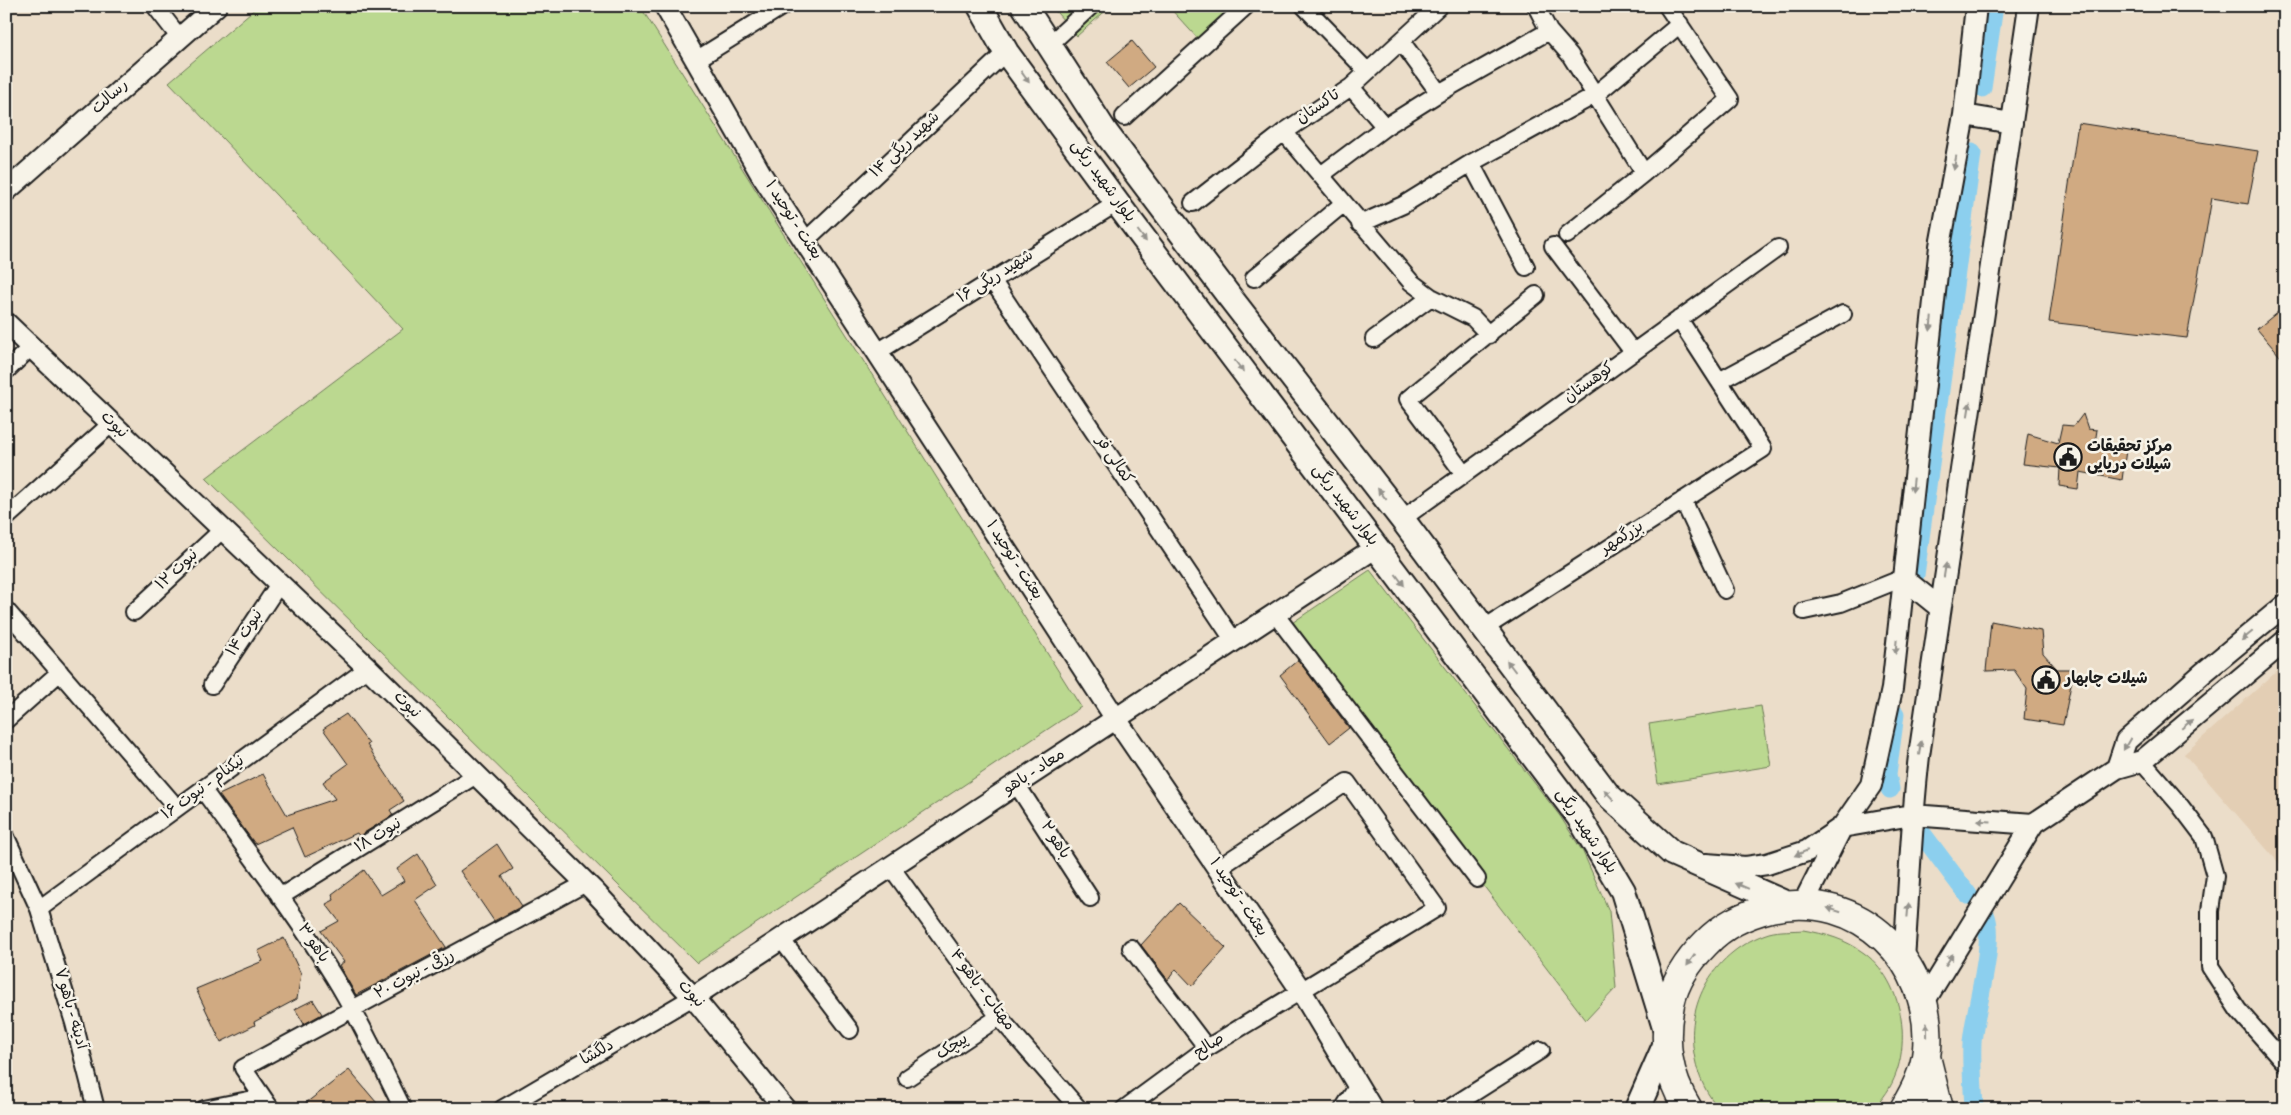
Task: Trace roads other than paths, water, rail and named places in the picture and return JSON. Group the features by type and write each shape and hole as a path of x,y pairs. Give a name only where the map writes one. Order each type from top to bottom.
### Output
{"highway":[{"path":"1688,1109 1673,1079 1666,1036 1673,991 1691,958 1717,931 1750,913 1795,904 1827,907 1863,922 1888,941 1904,959 1916,979 1924,1002 1928,1025 1926,1057 1917,1086 1904,1109"},
{"path":"1926,1057 1939,1109"}],"main road":[{"name":"بلوار شهید ریگی","path":"980,6 1006,52 1117,203 1579,817 1623,891 1666,1036"},
{"name":"بلوار شهید ریگی","path":"1024,6 1041,27 1106,133 1228,296 1402,519 1608,795 1672,853 1733,882 1795,904"},
{"path":"1637,1109 1666,1036"}],"street":[{"path":"155,6 179,37"},
{"name":"رسالت","path":"6,191 216,6"},
{"name":"بعثت - توحید ۱","path":"665,6 761,174 1116,719 1300,990 1372,1109"},
{"path":"696,60 783,6"},
{"path":"1041,27 1091,6"},
{"path":"1124,117 1246,6"},
{"path":"1304,6 1367,71"},
{"name":"تاکستان","path":"1193,203 1284,132 1351,87 1439,6"},
{"path":"1536,6 1549,31 1570,55 1644,173"},
{"path":"1567,236 1730,100 1667,6"},
{"path":"1795,904 1871,785 1892,689 1940,246 1964,115 1976,6"},
{"path":"1904,959 1911,874 1912,815 1940,607 2029,6"},
{"path":"1360,224 1402,205 1471,163 1595,94 1680,24"},
{"path":"1321,175 1385,127 1439,93 1549,31"},
{"path":"1401,41 1439,93"},
{"name":"شهید ریگی ۱۴","path":"805,240 1006,52"},
{"path":"1351,87 1385,127"},
{"path":"1964,115 2012,123"},
{"path":"1284,132 1410,282 1431,297 1473,318 1489,335"},
{"path":"1471,163 1526,267"},
{"name":"شهید ریگی ۱۶","path":"876,353 1117,203"},
{"path":"1254,278 1344,203"},
{"path":"1553,246 1633,352"},
{"name":"کوهستان","path":"1402,519 1778,248"},
{"name":"کمالی فر","path":"992,280 1234,641"},
{"path":"1464,474 1408,399 1536,295"},
{"path":"1374,339 1431,297"},
{"path":"1679,319 1719,381 1843,314"},
{"name":"نبوت","path":"6,323 368,668 586,883 693,997 786,1109"},
{"path":"6,371 31,347"},
{"name":"بزرگمهر","path":"1483,629 1763,449 1719,381"},
{"path":"6,518 111,424"},
{"path":"1682,500 1725,590"},
{"name":"نبوت ۱۲","path":"134,612 222,530"},
{"name":"معاد - باهو","path":"693,997 1375,548"},
{"path":"1903,578 1940,607"},
{"path":"1804,611 1841,603 1903,578"},
{"name":"نبوت ۱۴","path":"212,685 279,584"},
{"path":"2117,768 2126,741 2203,673 2285,605"},
{"path":"6,610 177,808"},
{"path":"1275,614 1477,879"},
{"path":"1924,1002 2033,824 2117,768 2142,761 2285,641"},
{"name":"نیکنام - نبوت ۱۶","path":"39,909 368,668"},
{"path":"6,720 60,672"},
{"path":"2203,673 2222,694"},
{"path":"2142,761 2204,837 2215,876 2210,911 2210,966 2238,1010 2285,1063"},
{"name":"نبوت ۱۸","path":"280,897 476,775"},
{"name":"صالح","path":"1124,1109 1207,1048 1437,908 1347,782 1217,868"},
{"name":"باهو ۲","path":"1017,784 1090,898"},
{"name":"باهو ۳","path":"203,790 280,897 353,1010 403,1109"},
{"path":"1690,860 1718,866 1746,867 1767,864 1807,851 1842,828 1912,815 2033,824"},
{"name":"آدینه - باهو ۷","path":"7,839 39,909 74,1023 96,1109"},
{"name":"مهتاب - باهو ۴","path":"891,867 999,1017 1079,1109"},
{"name":"رزقی - نبوت ۲۰","path":"267,1103 244,1068 586,883"},
{"path":"782,939 850,1030"},
{"path":"1131,948 1207,1048"},
{"name":"دلگشا","path":"502,1109 693,997"},
{"name":"پیچک","path":"907,1078 999,1017"},
{"path":"1448,1109 1541,1050"},
{"path":"1343,1109 1357,1087"},
{"path":"204,1109 267,1103"}],"waterway":[{"path":"1982,88 1994,6"},
{"path":"1915,575 1972,153"},
{"path":"1890,789 1887,774 1895,714"},
{"path":"1923,835 1968,895"},
{"path":"1974,1109 1972,1043 1987,958 1988,925 1985,914"}],"place":[{"name":"مرکز تحقیقات شیلات دریایی","path":"2068,457"},
{"name":"شیلات چابهار","path":"2046,680"}]}
